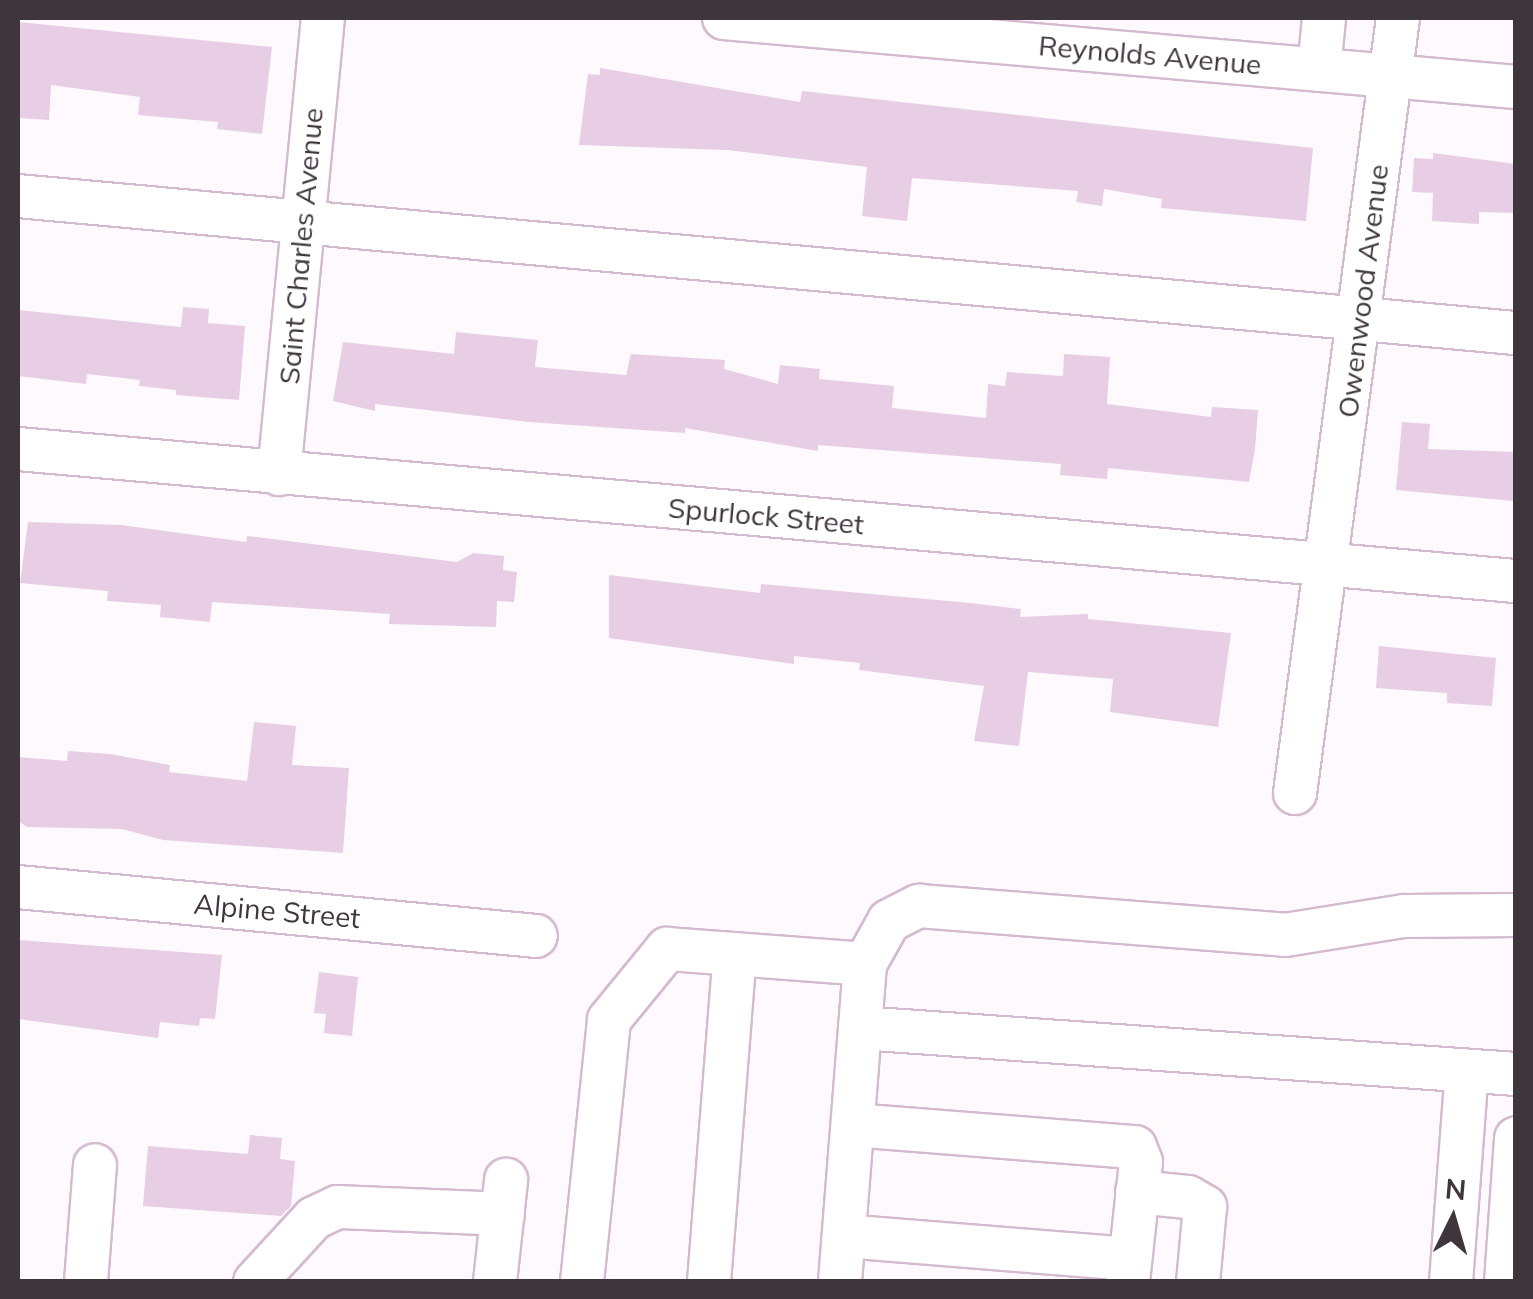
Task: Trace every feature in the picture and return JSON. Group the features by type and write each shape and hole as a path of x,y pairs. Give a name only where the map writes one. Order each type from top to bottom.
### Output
{"street":[{"name":"Saint Charles Avenue","path":"279,474 323,18"},
{"name":"Reynolds Avenue","path":"724,18 1516,87"},
{"path":"1318,70 1324,18"},
{"name":"Owenwood Avenue","path":"1295,793 1398,18"},
{"path":"18,196 1358,323 1516,333"},
{"name":"Spurlock Street","path":"18,448 1516,580"},
{"name":"Alpine Street","path":"18,886 536,936"},
{"path":"840,1282 865,964 890,921 918,906 1285,935 1404,916 1516,915"},
{"path":"582,1282 609,1020 667,949 865,964"},
{"path":"709,1282 735,954"},
{"path":"860,1028 1516,1074"},
{"path":"1450,1282 1466,1071"},
{"path":"844,1236 1129,1270 1137,1192 1135,1147 853,1125"},
{"path":"1506,1282 1516,1138"},
{"path":"86,1282 95,1165"},
{"path":"1137,1192 1188,1197 1205,1207 1198,1282"},
{"path":"255,1282 314,1218 338,1207 504,1197 495,1282"}],"building":[{"path":"18,22 272,47 262,134 217,129 218,122 138,115 140,97 51,85 49,120 18,118"},
{"path":"600,68 800,102 802,91 1313,148 1306,221 1161,208 1162,199 1104,189 1102,206 1076,202 1078,191 912,178 907,221 862,216 867,167 728,150 579,145 588,74 600,75"},
{"path":"1433,153 1516,164 1516,213 1479,212 1479,224 1432,221 1433,193 1412,192 1414,158 1433,159"},
{"path":"183,307 209,309 208,323 245,326 239,400 176,395 176,390 139,386 140,380 87,374 86,384 18,376 18,310 181,327"},
{"path":"456,332 538,340 535,367 626,375 631,354 725,360 724,369 778,384 780,365 820,369 819,379 894,386 892,408 986,418 988,384 1005,386 1007,372 1063,376 1064,354 1110,357 1107,404 1211,417 1212,407 1258,410 1255,449 1249,482 1108,468 1107,479 1060,475 1061,464 818,445 818,451 685,428 685,433 529,422 375,404 375,411 333,401 343,342 454,354"},
{"path":"1402,422 1430,424 1428,449 1516,452 1513,501 1396,490"},
{"path":"28,522 121,525 246,542 247,536 457,562 473,553 504,556 503,570 517,572 514,602 497,601 496,627 389,624 390,614 212,602 210,622 160,617 161,605 107,601 108,591 20,583"},
{"path":"609,575 760,593 761,584 970,603 1021,609 1020,617 1088,614 1088,619 1231,633 1218,727 1110,712 1113,679 1028,672 1019,746 974,741 984,686 859,670 860,663 794,656 794,664 609,638"},
{"path":"1379,646 1496,658 1492,706 1447,703 1447,693 1376,688"},
{"path":"254,722 296,726 292,765 349,768 343,853 163,840 122,829 27,827 18,821 18,757 67,761 68,751 110,754 170,765 169,772 247,781"},
{"path":"18,940 222,955 215,1019 200,1018 199,1026 160,1022 158,1038 18,1019"},
{"path":"319,972 358,977 352,1036 324,1033 326,1014 314,1013"},
{"path":"250,1135 282,1138 280,1159 295,1161 291,1206 281,1216 143,1206 148,1146 248,1154"}]}
